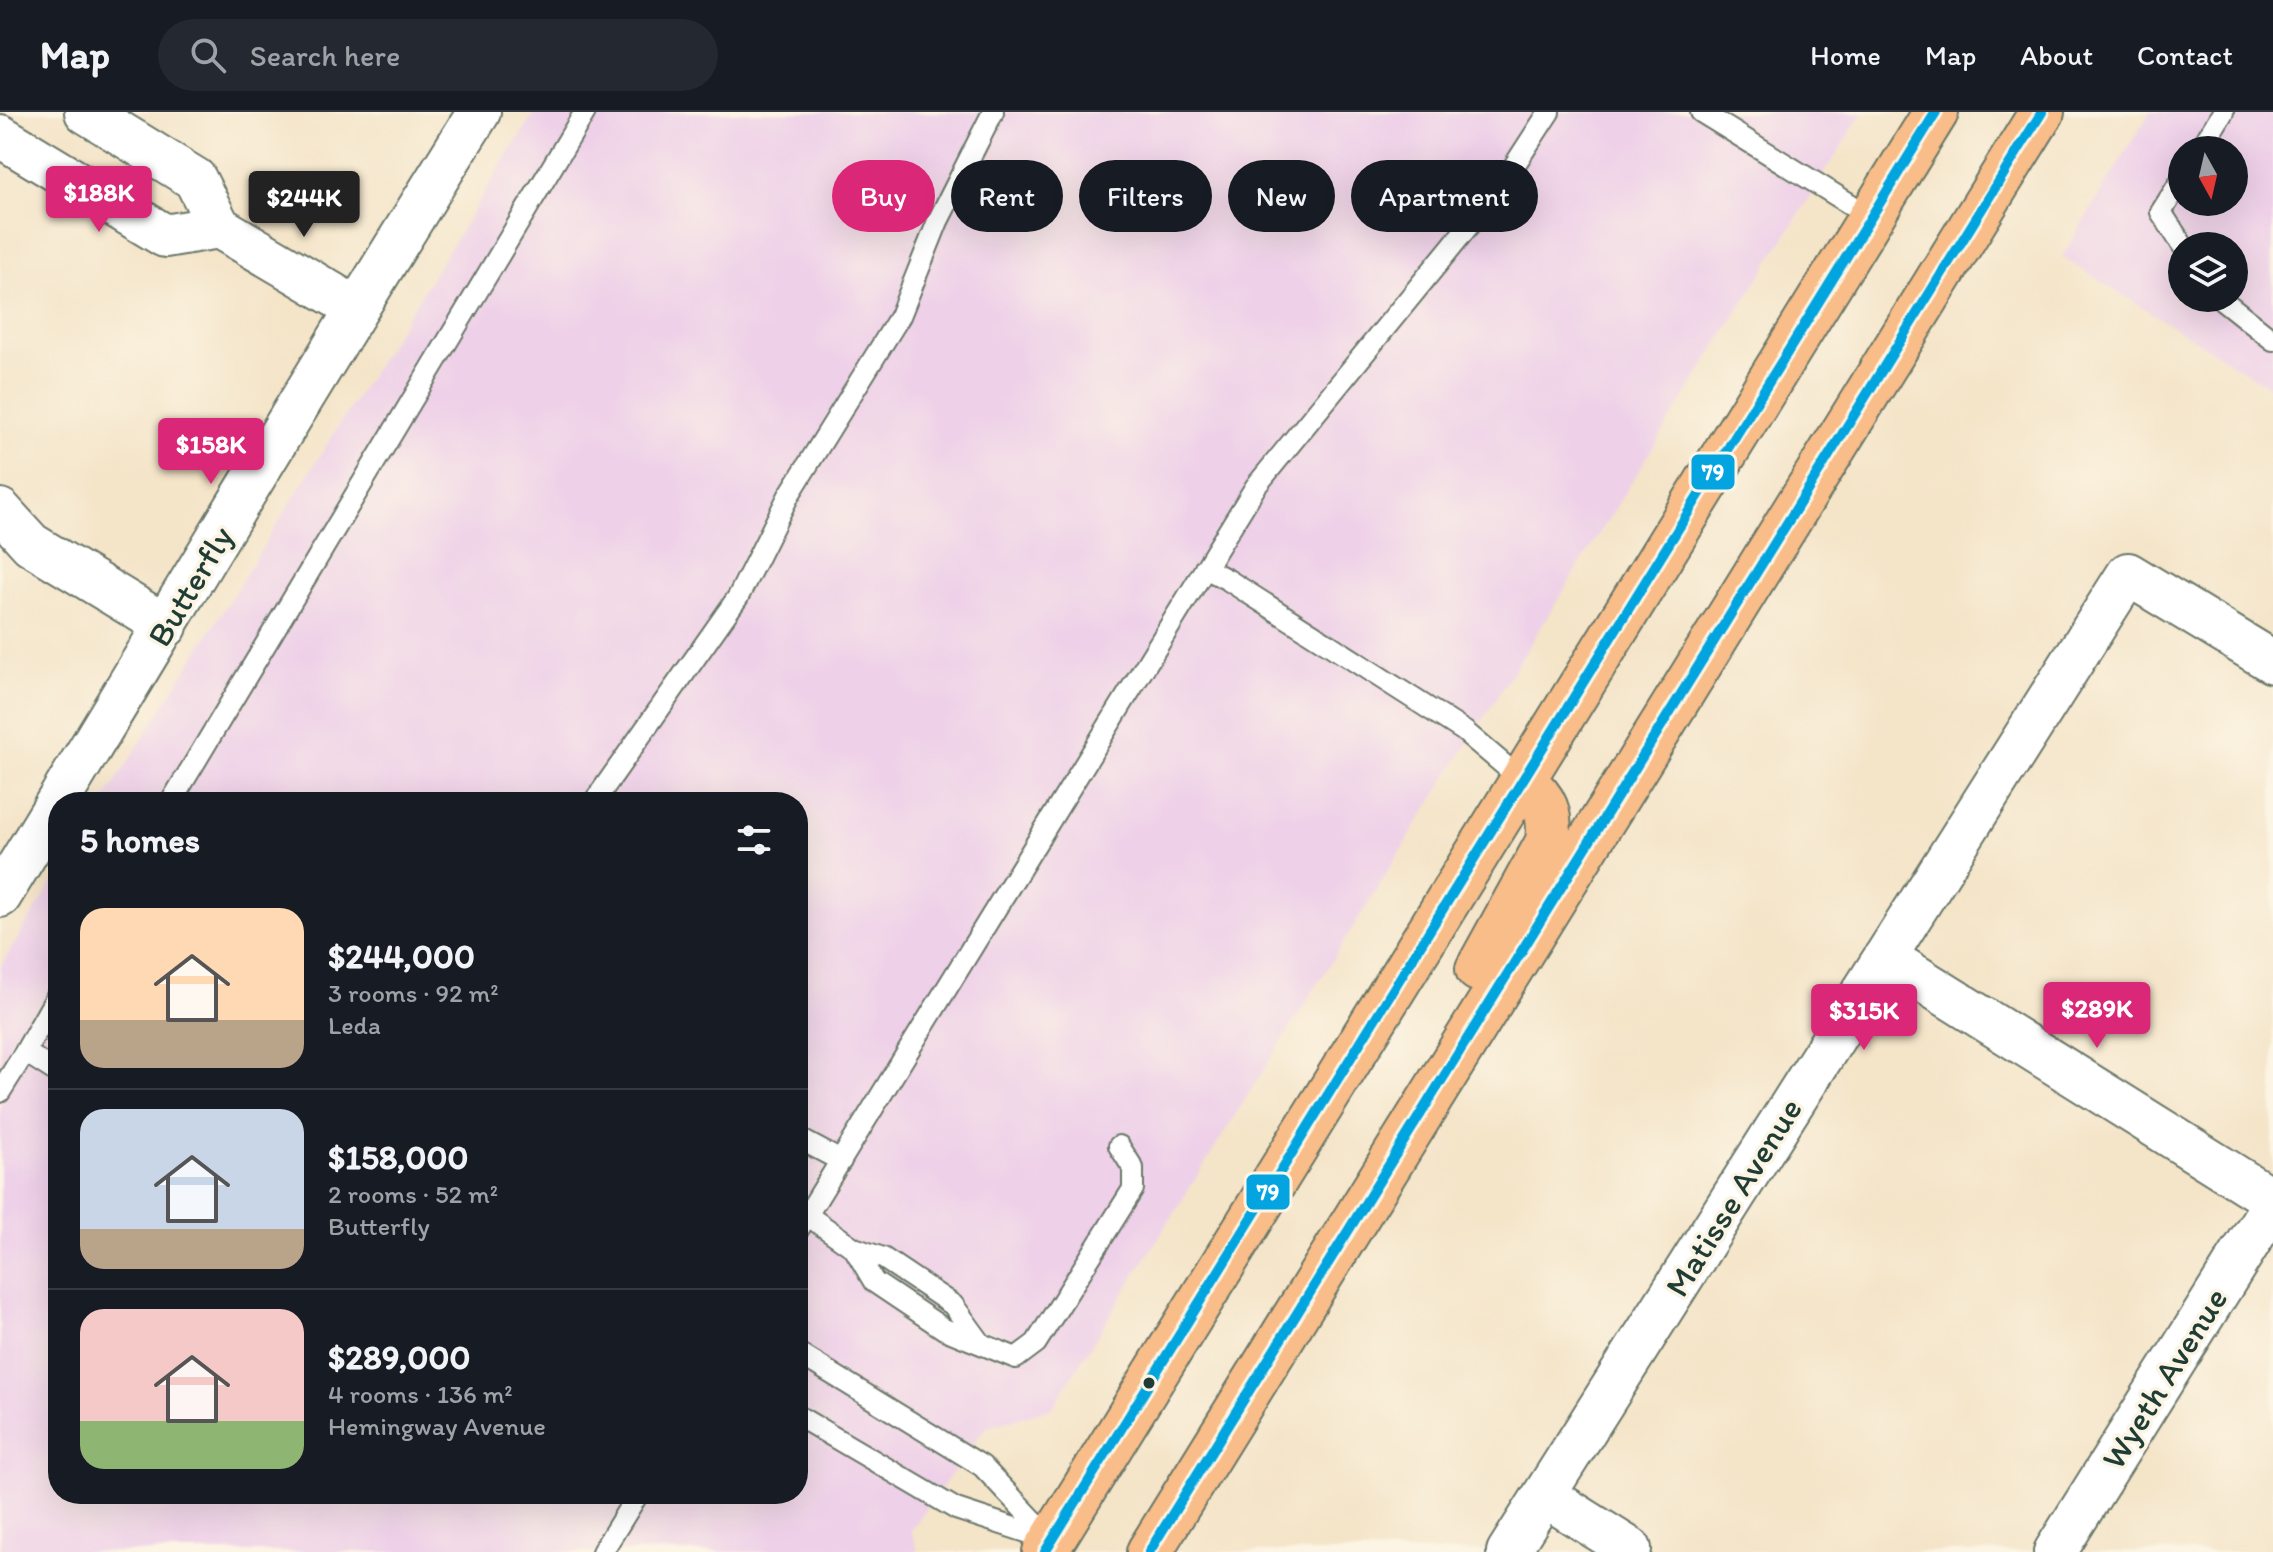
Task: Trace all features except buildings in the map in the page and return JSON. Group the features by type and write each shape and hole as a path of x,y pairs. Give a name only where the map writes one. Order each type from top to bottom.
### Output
{"main road":[{"path":"1049,1546 1936,112"},
{"path":"1149,1552 2042,112"},
{"path":"1464,1044 1462,1017 1468,989 1548,842 1550,824 1547,811 1539,793 1523,781"}],"street":[{"path":"86,112 195,179 219,227 356,308"},
{"name":"Butterfly","path":"64,792 356,308 479,112"},
{"path":"0,136 165,236 219,227"},
{"path":"0,510 16,547 166,626"},
{"name":"Matisse Avenue","path":"1508,1552 2128,574 2273,662"},
{"name":"Butterfly","path":"0,896 48,818"},
{"path":"1885,957 2273,1202"},
{"name":"Wyeth Avenue","path":"2055,1552 2273,1202"},
{"path":"1544,1495 1630,1549 1629,1552"}],"lane":[{"path":"177,792 585,112"},
{"path":"601,792 738,597 789,495 900,316 938,221 993,112"},
{"path":"808,1213 1256,486 1501,186 1549,112"},
{"path":"1701,112 1871,217"},
{"path":"2208,136 2223,112"},
{"path":"2168,201 2161,212 2174,232"},
{"path":"2238,312 2273,340"},
{"path":"1205,568 1464,731 1523,781"},
{"path":"0,1092 48,1012"},
{"path":"25,1052 48,1067"},
{"path":"808,1143 841,1161"},
{"path":"808,1225 854,1248 874,1282 944,1329 1016,1358 1036,1343 1133,1189 1133,1168 1119,1146"},
{"path":"808,1359 982,1466 1049,1546"},
{"path":"808,1422 956,1509 1049,1546"},
{"path":"602,1552 632,1504"}],"shaded area":[{"path":"535,112 1863,112 1052,1408 985,1428 911,1530 918,1552 0,1552 0,967 48,890 48,1504 808,1504 808,792 109,792"},
{"path":"2150,112 2273,112 2273,389 2062,257"}],"transit line":[{"name":"79","path":"1045,1552 1936,112"},
{"name":"79","path":"1149,1552 2042,112"}]}
